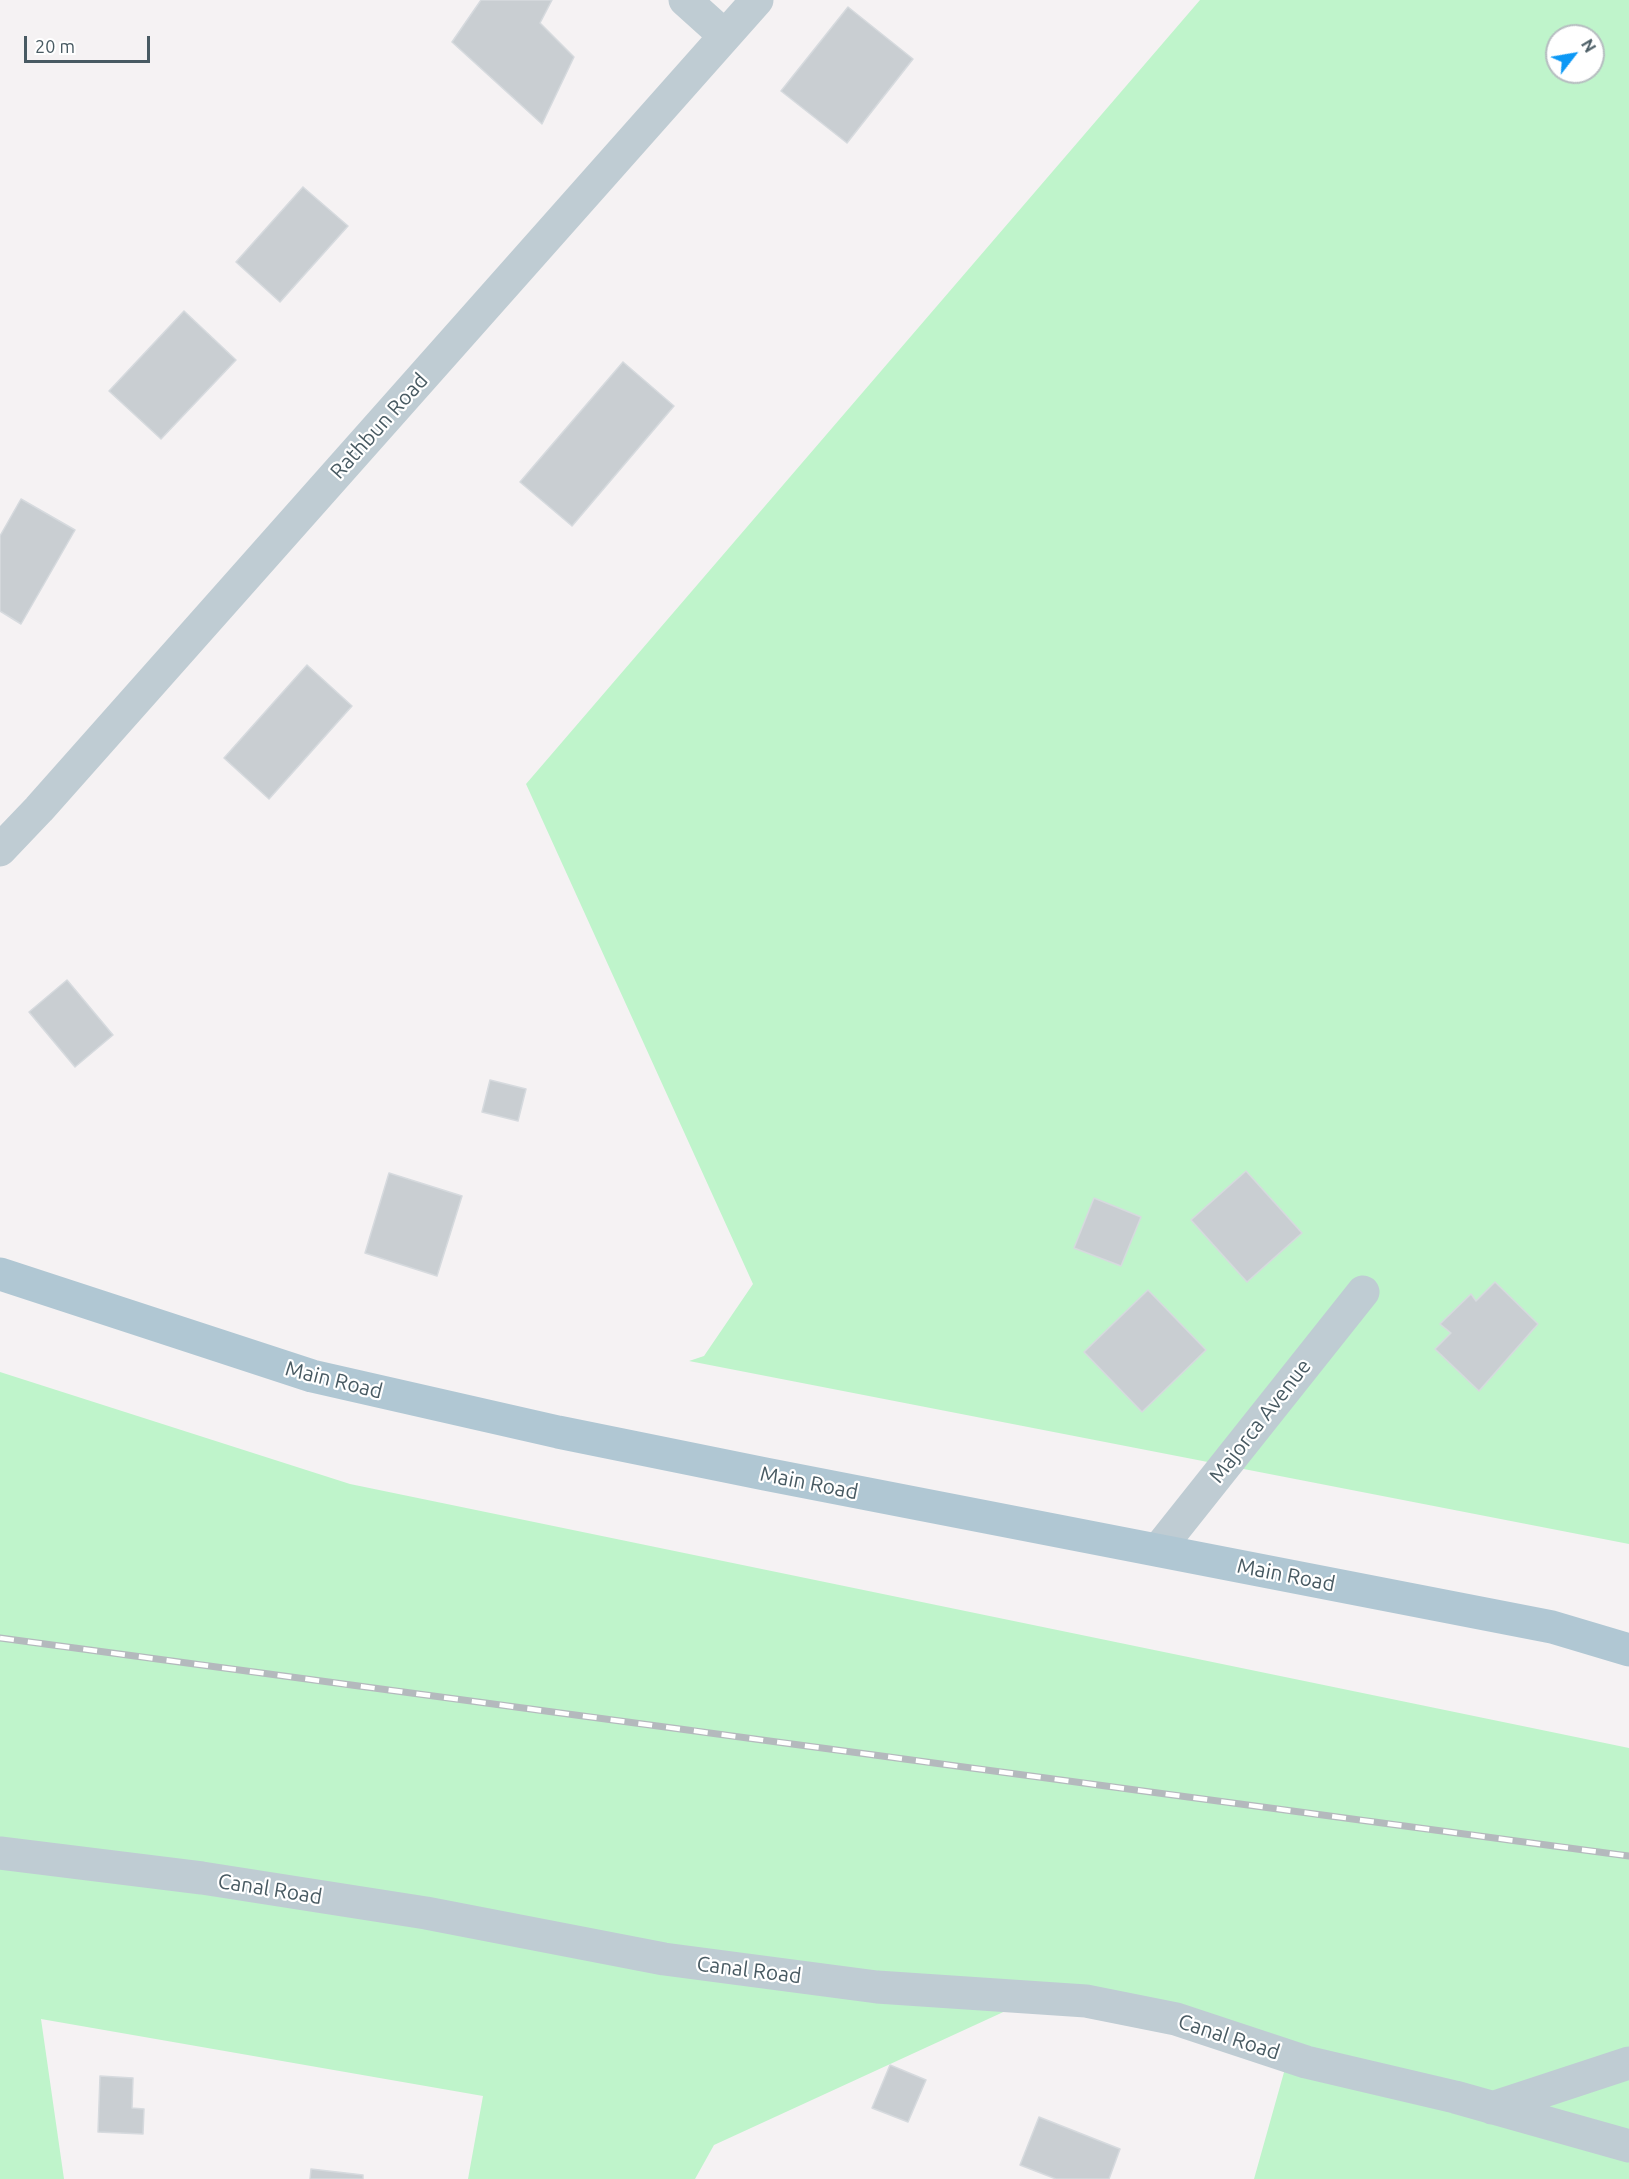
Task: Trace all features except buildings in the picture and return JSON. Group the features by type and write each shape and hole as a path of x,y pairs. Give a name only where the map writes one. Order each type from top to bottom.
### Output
{"main road":[{"name":"Main Road","path":"0,1274 312,1376 661,1453 1552,1627 1629,1650"}],"street":[{"path":"685,0 725,36"},
{"name":"Rathbun Road","path":"0,850 47,800 757,0"},
{"name":"Majorca Avenue","path":"1158,1550 1363,1292"},
{"name":"Canal Road","path":"0,1853 201,1878 426,1912 664,1959 877,1987 1086,2001 1176,2019 1306,2062 1492,2108 1629,2146"},
{"path":"1492,2108 1629,2063"}],"green space":[{"path":"1200,0 1629,0 1629,1544 689,1361 704,1356 753,1284 526,784"},
{"path":"0,1372 350,1484 1629,1748 1629,2179 1254,2179 1288,2058 1036,1997 714,2145 695,2179 468,2179 483,2096 41,2019 64,2179 0,2179"}],"railway":[{"path":"0,1638 1629,1856"}]}
